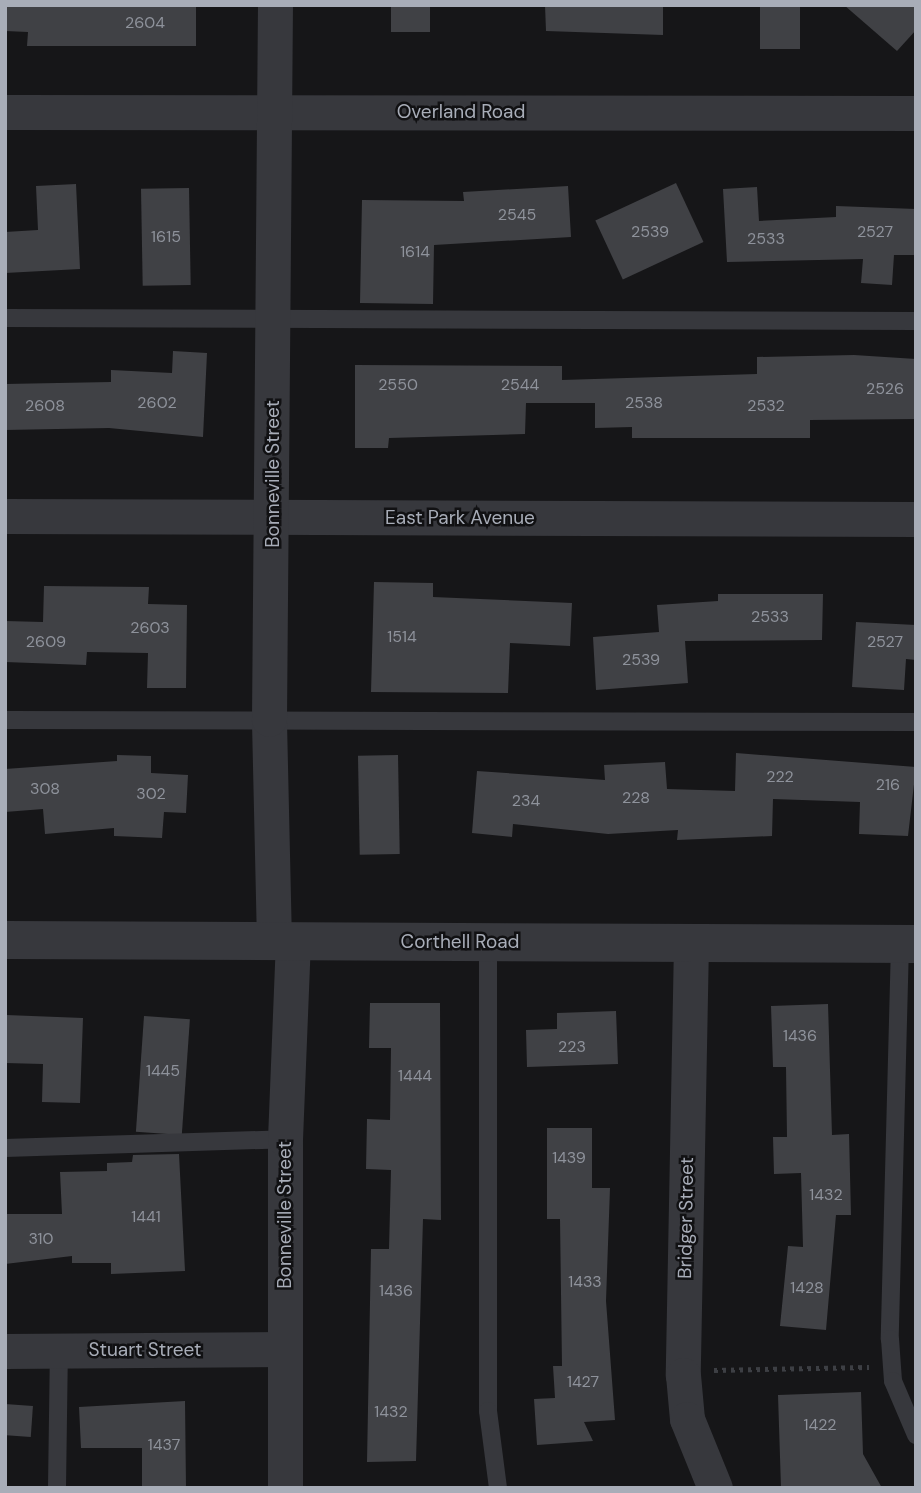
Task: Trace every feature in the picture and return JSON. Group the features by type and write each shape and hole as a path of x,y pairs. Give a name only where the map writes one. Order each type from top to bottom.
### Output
{"street":[{"name":"Bonneville Street","path":"275,5 274,518 269,719 284,942 285,1488"},
{"name":"Overland Road","path":"5,112 916,113"},
{"name":"East Park Avenue","path":"5,516 916,519"},
{"name":"Corthell Road","path":"5,940 908,944"},
{"name":"Bridger Street","path":"691,943 683,1370 687,1419 715,1488"},
{"name":"Stuart Street","path":"5,1351 284,1349"}],"lane":[{"path":"5,318 916,321"},
{"path":"5,720 916,722"},
{"path":"488,942 488,1410 498,1488"},
{"path":"908,944 891,1366 916,1435"},
{"path":"5,1148 285,1139"},
{"path":"57,1488 59,1350"}],"path":[{"path":"683,1370 891,1366"}],"building":[{"path":"5,5 188,5 196,7 196,46 27,46 28,32 5,31"},
{"path":"391,5 430,5 430,32 391,32"},
{"path":"545,5 663,5 663,35 546,31"},
{"path":"760,5 800,5 800,49 760,49"},
{"path":"844,5 916,5 916,30 897,51"},
{"path":"676,183 703,242 623,280 595,221"},
{"path":"76,184 80,269 5,273 5,232 38,230 36,186"},
{"path":"568,186 571,237 434,245 433,304 360,303 362,200 464,201 463,192"},
{"path":"757,187 759,221 836,217 836,206 916,209 916,255 894,255 892,285 861,283 863,259 727,262 723,189"},
{"path":"189,188 191,285 143,286 141,189"},
{"path":"173,351 207,353 203,437 109,428 5,430 5,384 111,382 111,370 172,373"},
{"path":"854,355 916,359 916,419 810,420 810,438 632,438 632,427 595,428 595,403 526,403 525,434 389,438 388,448 355,448 355,365 562,366 562,380 757,374 757,357"},
{"path":"374,582 433,583 433,597 572,603 570,646 510,643 508,693 371,692"},
{"path":"44,586 149,587 148,604 187,605 186,688 147,688 148,653 87,652 86,665 5,662 5,621 43,622"},
{"path":"718,594 823,594 822,640 685,641 688,683 596,690 593,637 659,632 657,605 718,601"},
{"path":"856,622 916,625 916,660 906,659 904,690 852,687"},
{"path":"736,753 916,767 908,836 859,834 860,802 773,799 772,836 677,840 678,830 608,834 513,824 512,837 472,833 477,771 605,780 604,765 665,762 667,789 735,791"},
{"path":"117,755 151,756 151,773 188,775 186,813 164,812 162,838 114,836 114,828 45,834 43,809 5,812 5,769 117,761"},
{"path":"398,755 400,854 360,855 358,756"},
{"path":"370,1003 440,1003 441,1220 423,1219 416,1461 367,1462 371,1249 389,1249 391,1170 366,1169 367,1119 390,1120 391,1048 369,1048"},
{"path":"828,1004 832,1135 849,1134 851,1215 836,1215 826,1330 780,1326 788,1246 803,1247 801,1173 774,1174 773,1137 787,1137 786,1067 773,1067 771,1006"},
{"path":"616,1011 618,1064 527,1067 526,1030 557,1029 557,1013"},
{"path":"6,1015 83,1018 80,1103 42,1102 43,1064 5,1063"},
{"path":"144,1016 190,1019 182,1135 136,1132"},
{"path":"547,1128 592,1128 592,1188 610,1188 606,1301 615,1420 584,1422 593,1441 537,1445 534,1399 555,1398 553,1366 562,1366 560,1219 547,1219"},
{"path":"179,1154 185,1271 111,1274 111,1263 72,1263 72,1256 5,1264 5,1214 62,1214 60,1172 107,1171 107,1163 132,1162 133,1155"},
{"path":"861,1392 863,1454 882,1488 781,1488 778,1395"},
{"path":"185,1401 186,1488 142,1488 142,1448 81,1448 79,1407"},
{"path":"5,1404 33,1406 31,1437 5,1435"}]}
